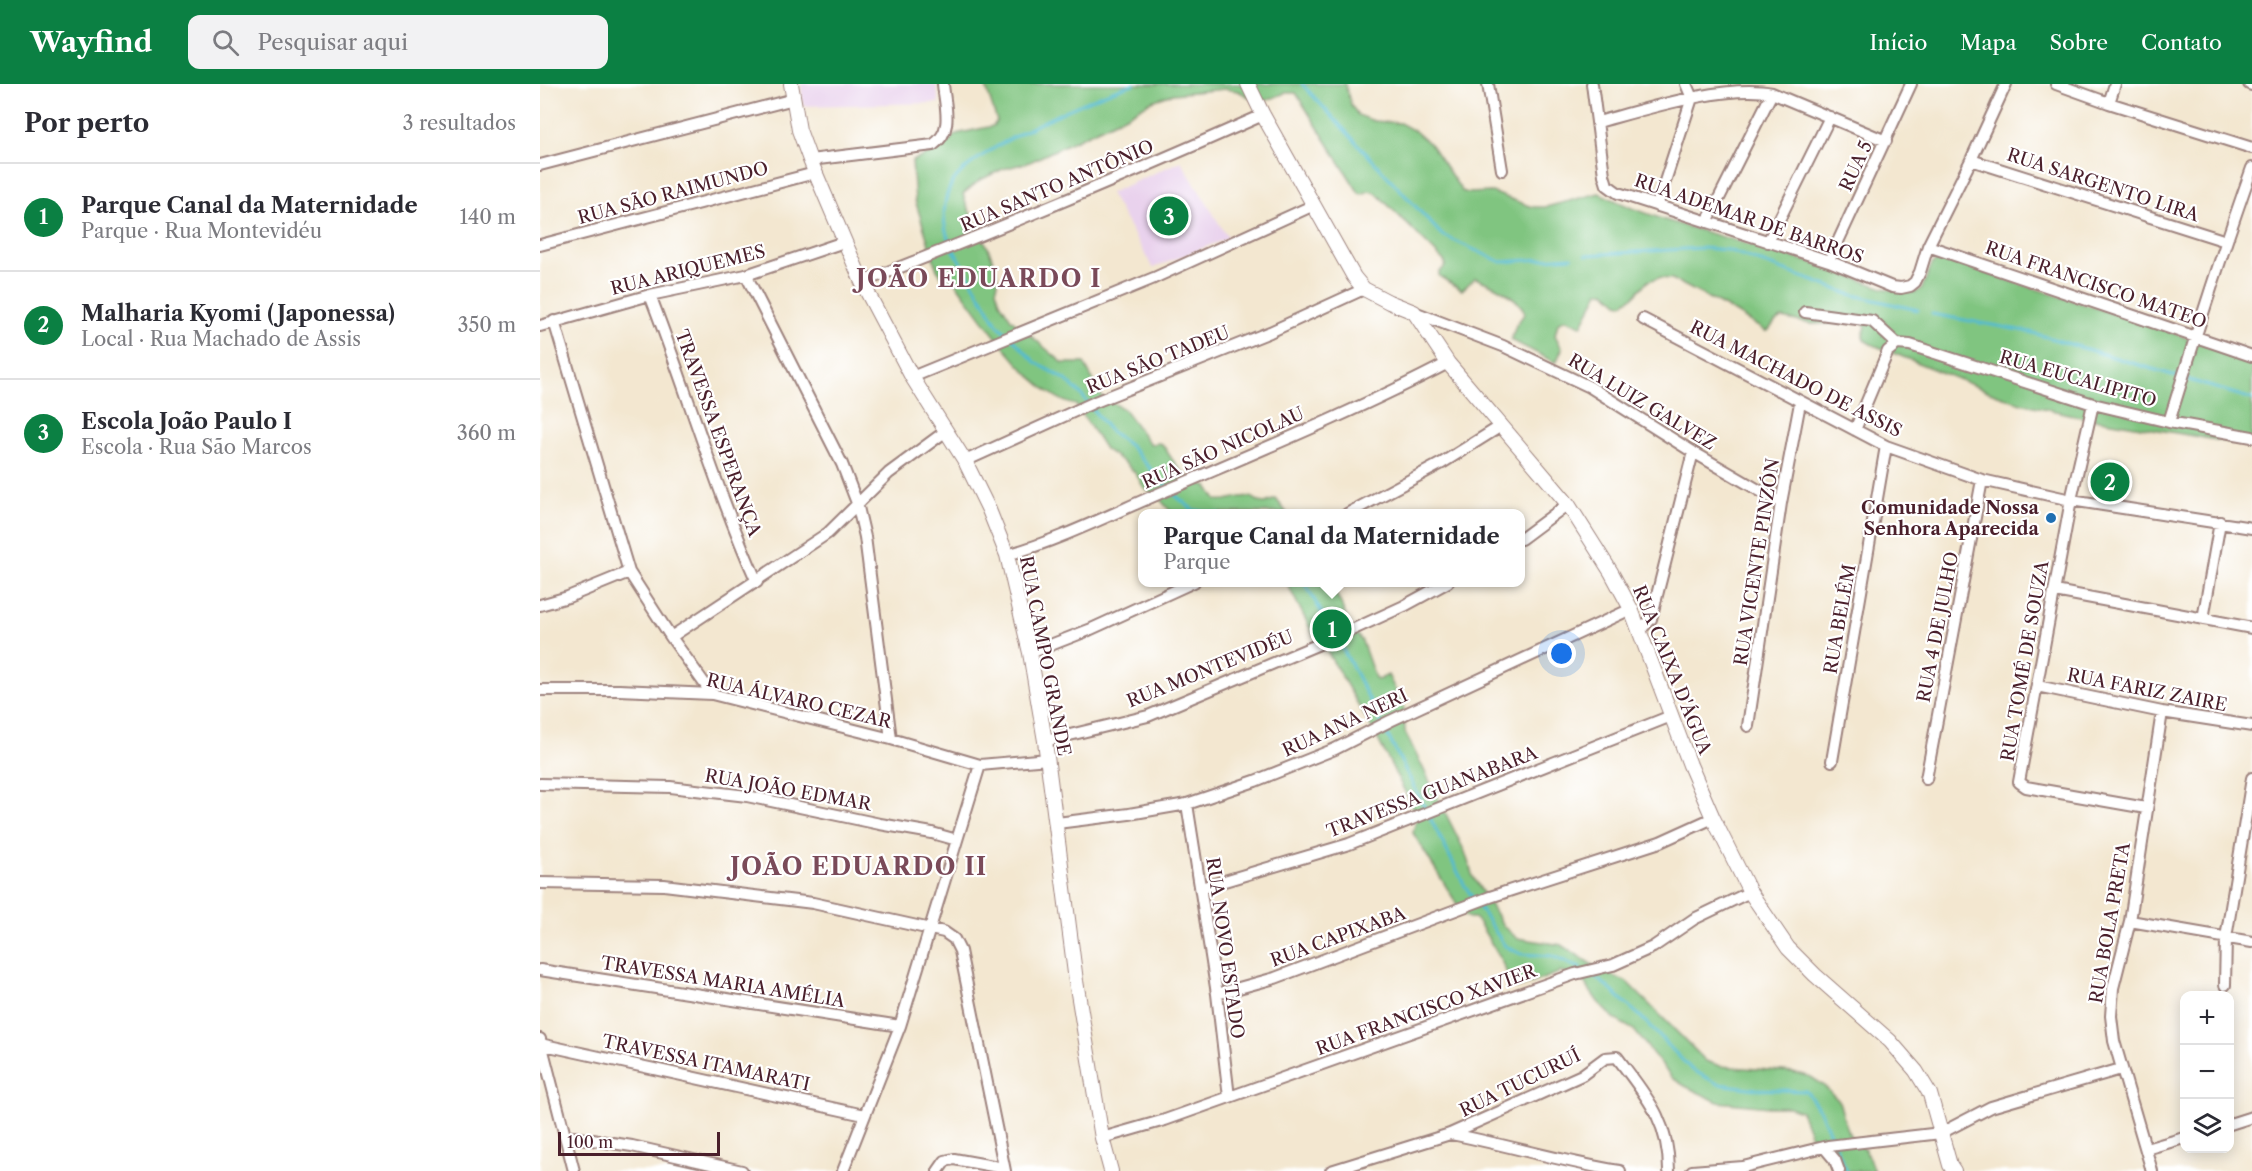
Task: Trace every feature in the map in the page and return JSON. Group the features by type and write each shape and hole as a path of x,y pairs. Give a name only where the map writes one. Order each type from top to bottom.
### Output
{"street":[{"name":"RUA CAMPO GRANDE","path":"791,84 800,130 810,160 862,282 912,376 965,461 989,510 1007,555 1030,654 1045,741 1076,981 1102,1138 1110,1171"},
{"path":"810,160 933,145 944,138 947,127 943,84"},
{"path":"1248,84 1354,277 1364,289 1414,312"},
{"path":"1488,84 1502,170"},
{"name":"RUA ADEMAR DE BARROS","path":"1592,84 1604,175 1607,185 1618,193 1829,261 1892,287 1910,286 1915,282 1928,246"},
{"path":"1657,206 1692,98 1686,84"},
{"name":"RUA 5","path":"1829,261 1911,84"},
{"path":"1928,246 2006,84"},
{"path":"2056,84 2252,148"},
{"path":"2109,103 2115,84"},
{"path":"1598,122 1692,98 1744,89 1758,89 1886,141"},
{"path":"1707,222 1772,93"},
{"path":"540,165 794,99"},
{"name":"RUA SANTO ANTÔNIO","path":"862,282 957,246 1131,174 1263,115"},
{"path":"1768,242 1830,117"},
{"name":"RUA SARGENTO LIRA","path":"1971,160 2226,241"},
{"path":"2169,422 2180,380 2197,337 2226,241 2252,168"},
{"name":"RUA SÃO RAIMUNDO","path":"540,245 815,173"},
{"path":"912,376 1154,278 1314,205"},
{"name":"RUA ARIQUEMES","path":"540,326 650,295 746,275 844,242"},
{"name":"RUA FRANCISCO MATEO","path":"1928,246 2252,356"},
{"path":"746,275 842,464 857,503 865,537 891,739"},
{"name":"RUA SÃO TADEU","path":"965,461 1095,402 1270,332 1364,289"},
{"name":"TRAVESSA ESPERANÇA","path":"650,295 679,368 734,530 756,582"},
{"name":"RUA CAIXA D'ÁGUA","path":"1414,312 1448,363 1568,504 1611,572 1640,630 1671,716 1713,818 1750,891 1788,948 1890,1041 1916,1071 1930,1094 1950,1165 1954,1171"},
{"name":"RUA LUIZ GALVEZ","path":"1414,312 1503,346 1590,387 1693,453 1781,503"},
{"path":"1804,312 1872,321 1898,345 1888,351 1855,430"},
{"name":"RUA MACHADO DE ASSIS","path":"1643,319 1886,446 1982,480 2071,500 2252,528"},
{"path":"554,321 629,572 671,637 712,694"},
{"name":"RUA EUCALIPITO","path":"1898,345 1910,345 2093,404 2169,422 2252,437"},
{"name":"RUA SÃO NICOLAU","path":"1007,555 1044,543 1363,406 1448,363"},
{"name":"RUA VICENTE PINZÓN","path":"1748,726 1781,503 1800,403"},
{"name":"RUA TOMÉ DE SOUZA","path":"2093,404 2071,500 2019,782 2026,787 2146,808"},
{"path":"1355,509 1442,463 1501,426"},
{"path":"671,637 828,533 889,473 946,431"},
{"name":"RUA BELÉM","path":"1832,761 1886,446"},
{"path":"1640,630 1651,619 1693,453"},
{"name":"RUA 4 DE JULHO","path":"1926,779 1982,480"},
{"path":"1525,535 1568,504"},
{"path":"2202,619 2220,522"},
{"path":"540,605 568,597 629,572"},
{"path":"1030,654 1183,587"},
{"name":"RUA MONTEVIDÉU","path":"1045,741 1148,716 1343,634 1439,587"},
{"path":"2055,591 2252,628"},
{"name":"RUA ANA NERI","path":"1057,823 1186,804 1255,781 1335,749 1631,609"},
{"name":"RUA FARIZ ZAIRE","path":"2037,686 2162,712 2252,726"},
{"name":"RUA ÁLVARO CEZAR","path":"540,690 619,690 712,694 891,739 980,765 1048,759"},
{"name":"RUA BOLA PRETA","path":"2152,1171 2121,1069 2111,1016 2113,988 2130,921 2162,712"},
{"name":"TRAVESSA GUANABARA","path":"1201,888 1349,844 1671,716"},
{"path":"843,1171 900,1026 980,765"},
{"path":"2225,985 2226,938 2252,778"},
{"name":"RUA JOÃO EDMAR","path":"540,784 670,787 747,796 957,840"},
{"name":"RUA NOVO ESTADO","path":"1186,804 1217,994 1229,1097"},
{"name":"RUA CAPIXABA","path":"1217,994 1275,978 1468,905 1660,842 1713,818"},
{"path":"540,883 664,885 813,903 944,933 954,939 960,951 1005,1169 954,1160 945,1161 938,1171"},
{"name":"RUA FRANCISCO XAVIER","path":"1102,1138 1165,1120 1577,974 1606,966 1653,947 1694,919 1750,891"},
{"path":"2130,921 2252,942"},
{"name":"TRAVESSA MARIA AMÉLIA","path":"540,970 900,1026"},
{"path":"540,1042 574,1171"},
{"name":"TRAVESSA ITAMARATI","path":"540,1042 864,1114"},
{"name":"RUA TUCURUÍ","path":"1450,1134 1582,1075 1602,1060 1613,1056 1617,1057 1660,1119 1668,1145 1669,1171"},
{"path":"1692,1171 1743,1167 1841,1144 1941,1133 1991,1107 2121,1069"},
{"path":"2234,1122 2252,1117"},
{"path":"1331,1171 1450,1134 1507,1145 1549,1158 1620,1171"},
{"path":"566,1136 632,1146 742,1171"},
{"path":"2146,1149 2180,1138"},
{"path":"1826,1147 1839,1171"}],"shaded area":[{"path":"801,84 936,84 939,103 803,106"},
{"path":"1181,161 1228,238 1153,268 1110,193"}],"green space":[{"path":"985,84 1345,84 1351,105 1358,115 1374,121 1400,123 1415,131 1431,145 1462,191 1468,193 1492,192 1532,207 1546,207 1599,193 1668,221 1816,264 1883,288 1909,293 1922,288 1932,264 1945,260 2165,330 2252,362 2252,446 2077,416 2021,403 1871,344 1864,340 1866,327 1864,323 1812,324 1782,318 1776,321 1768,331 1765,331 1733,311 1672,279 1658,278 1648,281 1634,296 1622,304 1605,291 1599,292 1581,326 1565,319 1558,323 1555,335 1562,349 1556,363 1511,340 1516,325 1525,313 1516,301 1489,283 1475,278 1462,290 1439,276 1446,265 1444,261 1376,193 1369,191 1359,193 1296,93 1285,93 1268,100 1257,101 1238,91 1225,89 1173,94 1152,101 1030,162 1003,169 980,180 963,194 989,250 996,269 998,283 996,290 1000,302 1011,319 1063,363 1084,363 1102,397 1124,409 1150,444 1163,445 1181,470 1192,479 1207,486 1216,500 1244,496 1265,503 1276,499 1284,509 1168,509 1157,496 1144,488 1136,474 1126,464 1105,449 1076,405 1059,399 1025,371 991,331 952,278 943,278 937,270 915,200 912,161 938,150 956,134 993,126 997,121"},
{"path":"1289,587 1331,587 1348,622 1362,641 1375,678 1378,680 1388,675 1404,708 1405,732 1465,852 1473,877 1504,927 1517,938 1562,945 1597,968 1627,982 1706,1061 1720,1066 1793,1072 1811,1077 1822,1084 1839,1101 1847,1130 1854,1142 1865,1149 1874,1171 1836,1171 1831,1162 1814,1144 1801,1111 1789,1107 1718,1102 1672,1078 1634,1030 1616,1020 1598,1002 1584,982 1561,972 1516,988 1479,923 1474,918 1463,914 1413,833 1417,815 1373,730 1328,653 1314,636"}],"waterway":[{"path":"950,243 946,229 945,207 951,185 962,172 1006,141 1035,126 1092,99 1134,84"},
{"path":"1302,84 1442,235 1501,262 1572,257"},
{"path":"1586,255 1701,248 1728,250 1849,294 1918,310"},
{"path":"953,249 997,324 1007,334"},
{"path":"1932,314 2030,332 2252,399"},
{"path":"1012,338 1035,362 1066,380 1080,393 1109,430 1130,446 1166,486"},
{"path":"1170,491 1192,509"},
{"path":"1307,587 1350,662 1465,886 1505,946 1521,954 1552,956 1580,968"},
{"path":"1588,974 1602,982 1640,1016 1691,1069 1718,1084 1757,1089 1806,1091 1819,1109 1847,1171"}],"place":[{"name":"Escola João Paulo I","path":"1169,216"},
{"name":"Malharia Kyomi (Japonessa)","path":"2110,482"},
{"name":"Comunidade Nossa Senhora Aparecida","path":"2051,518"},
{"name":"Parque Canal da Maternidade","path":"1332,629"}],"district":[{"name":"JOÃO EDUARDO I","path":"979,279"},
{"name":"JOÃO EDUARDO II","path":"859,867"}]}
